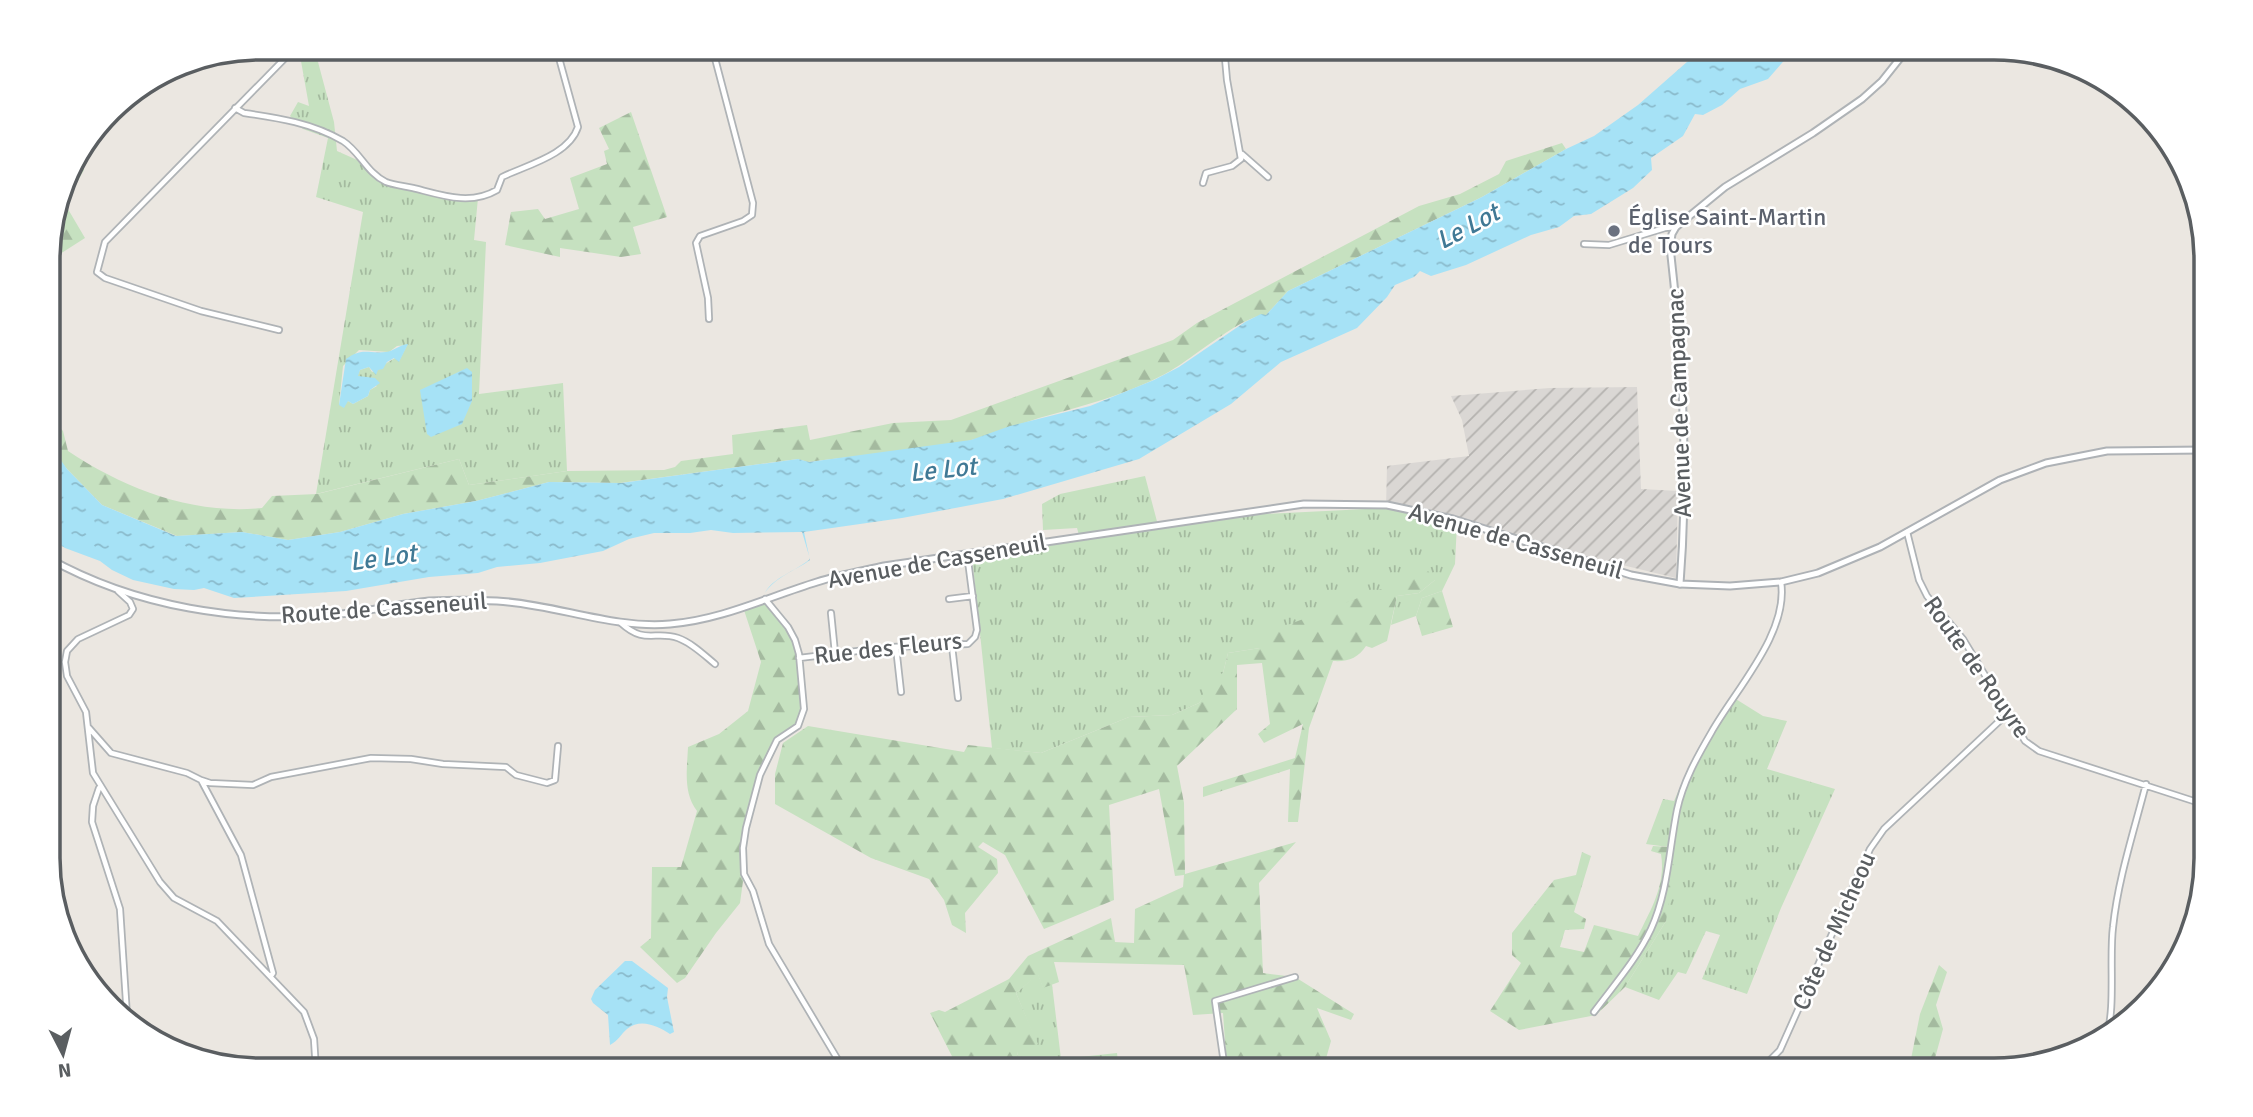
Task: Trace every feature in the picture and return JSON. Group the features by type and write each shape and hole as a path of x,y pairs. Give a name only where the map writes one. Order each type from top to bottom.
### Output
{"main road":[{"path":"1676,227 1725,187 1814,133 1862,99 1898,60"},
{"name":"Avenue de Campagnac","path":"1676,227 1670,247 1682,355 1686,456 1680,584"},
{"name":"Avenue de Casseneuil","path":"765,599 820,581 884,566 1304,504 1387,505 1453,519 1631,575 1680,584 1730,586 1781,582 1818,573 1880,547 2000,480 2046,463 2107,451 2194,450"},
{"name":"Route de Casseneuil","path":"60,565 82,577 117,590 209,613 296,618 429,601 499,601 621,622 668,625 707,619 765,599"}],"street":[{"path":"279,330 201,311 105,278 97,272 105,242 283,60"},
{"path":"235,108 244,113 310,125 356,151 368,168 386,182 440,195 477,198 497,190 502,177 565,147 575,137 578,127 560,60"},
{"path":"709,319 708,298 696,243 701,236 743,221 752,215 753,203 715,60"},
{"path":"1203,183 1206,173 1238,163 1241,159 1225,60"},
{"path":"1241,153 1268,177"},
{"path":"1584,244 1609,245 1676,227"},
{"name":"Route de Rouyre","path":"1907,532 1919,580 1927,596 1963,639 2025,741 2039,751 2194,800"},
{"name":"Rue des Fleurs","path":"799,658 896,647 952,646 968,643 975,637 977,630 967,553"},
{"path":"1594,1012 1634,958 1651,928 1662,896 1677,810 1685,782 1711,733 1773,633 1783,593 1781,582"},
{"path":"117,590 130,602 133,609 129,615 78,639 67,651 65,662 67,676 86,712 93,773 99,787 160,882 174,898 217,921 304,1012 311,1025 315,1058"},
{"path":"949,599 972,596"},
{"path":"765,599 795,640 804,709 797,726 777,740 760,775 746,828 743,848 744,874 753,891 769,944 837,1058"},
{"path":"831,612 835,653"},
{"path":"621,622 632,633 678,638 702,652 715,664"},
{"path":"952,646 958,698"},
{"path":"896,647 901,692"},
{"name":"Côte de Micheou","path":"1773,1057 1780,1050 1870,849 1884,829 2008,713"},
{"path":"89,728 111,753 187,773 210,783 253,785 271,777 371,758 506,767 516,775 547,783 555,780 558,747"},
{"path":"201,780 241,855 273,973 271,976"},
{"path":"2108,1022 2113,924 2146,785"},
{"path":"99,787 93,806 92,822 120,909 126,1006"},
{"path":"1223,1057 1215,1002 1295,977"}],"shaded area":[{"path":"1637,387 1641,489 1678,491 1676,578 1386,508 1387,466 1469,456 1462,420 1451,396 1550,388"}],"green space":[{"path":"301,60 317,60 334,122 337,151 364,163 383,181 478,198 474,240 486,242 479,394 563,383 567,471 469,485 459,459 316,494 363,212 316,197 328,138 303,129 290,116 298,102 309,106","holes":["407,345 399,361 395,358 372,372 369,367 360,370 357,376 377,386 370,390 368,396 353,404 348,401 339,405 343,366 359,350 389,352 397,346"]},
{"path":"631,112 667,217 633,227 641,254 621,257 560,248 560,257 505,245 511,212 538,209 545,219 579,209 570,178 607,164 604,151 609,149 599,128"},
{"path":"1562,143 1566,149 1482,197 1288,291 1266,315 1230,330 1165,374 1119,394 968,441 908,451 808,462 798,459 620,483 549,482 476,501 403,514 340,532 288,540 242,532 177,536 102,505 60,460 60,428 68,451 136,488 185,503 236,509 262,508 272,496 317,494 459,459 469,485 567,471 664,470 675,467 681,461 733,454 732,435 807,425 810,440 893,423 951,420 1173,340 1197,323 1419,206 1460,194 1499,174 1506,161"},
{"path":"83,166 84,170 71,192"},
{"path":"66,206 85,238 60,254"},
{"path":"1145,476 1159,529 1263,514 1386,508 1457,523 1455,564 1442,591 1422,598 1416,616 1391,625 1397,596 1419,593 1435,580 1260,648 1228,653 1223,673 1199,703 1172,715 1129,717 1041,753 992,748 972,557 1080,539 1077,528 1043,530 1042,504 1060,494"},
{"path":"1428,571 1435,580 1419,593 1397,596 1387,641 1372,648 1366,646 1360,654 1352,658 1333,661 1309,728 1298,822 1288,822 1290,769 1203,797 1203,787 1295,758 1303,724 1264,743 1258,734 1270,724 1262,663 1237,665 1237,709 1177,766 1184,803 1185,874 1296,842 1259,883 1263,973 1295,977 1354,1014 1351,1020 1317,1008 1331,1041 1326,1057 1226,1057 1223,1013 1193,1015 1184,965 1054,962 1059,982 1043,988 1038,975 1016,993 1038,1044 1025,1054 1017,1052 1017,1058 953,1058 930,1013 939,1010 945,1012 1009,979 1028,956 1111,918 1115,942 1134,943 1135,909 1183,887 1184,875 1175,876 1159,789 1109,805 1114,900 1044,929 1005,855 983,842 978,847 997,859 998,873 965,913 966,933 952,925 944,900 929,879 871,858 775,804 775,774 783,743 808,726 964,752 968,745 1041,753 1129,717 1172,715 1199,703 1204,696 1202,683 1223,673 1228,653 1260,648 1259,636"},
{"path":"1442,591 1453,627 1422,636 1416,616 1422,598"},
{"path":"765,599 788,627 799,654 804,709 798,726 777,740 760,775 743,848 744,874 740,903 685,978 677,983 640,947 651,938 652,867 681,867 697,811 688,789 688,747 719,734 748,711 761,662 743,607"},
{"path":"1731,696 1763,716 1787,721 1767,769 1835,789 1781,908 1747,994 1702,979 1720,935 1706,931 1686,974 1678,972 1659,1000 1625,987 1666,921 1668,847 1646,844 1663,799 1674,801 1684,778"},
{"path":"1653,846 1668,847 1668,862 1675,866 1666,921 1625,987 1596,1015 1519,1030 1490,1011 1521,963 1512,955 1512,933 1554,880 1576,875 1582,852 1591,856 1574,912 1586,919 1584,929 1565,930 1560,947 1584,952 1594,925 1638,936 1656,896 1661,876 1661,854 1651,851"},
{"path":"1939,965 1947,972 1936,1005 1943,1029 1935,1057 1911,1057 1920,1014"},
{"path":"1038,974 1043,987 1052,984 1061,1058 1017,1058 1017,1051 1037,1044 1016,993"},
{"path":"1117,1053 1118,1058 1075,1058"}],"water":[{"name":"Le Lot","path":"1689,60 1785,60 1768,79 1740,89 1722,105 1703,115 1695,114 1683,136 1651,158 1652,170 1633,188 1591,214 1574,216 1559,227 1531,235 1466,265 1431,276 1420,271 1414,277 1395,285 1357,328 1281,362 1231,404 1139,459 1003,499 902,518 804,532 809,556 802,532 733,533 711,530 654,533 629,539 603,551 540,563 497,567 478,573 429,577 346,591 234,598 204,588 174,589 133,580 100,561 60,545 60,459 102,505 176,536 242,532 288,540 340,532 403,514 476,501 549,482 621,483 798,459 809,462 971,440 1010,426 1090,406 1179,367 1245,322 1261,314 1266,315 1288,291 1482,197 1594,136 1638,105"},
{"path":"408,344 399,362 394,358 387,362 383,369 378,370 376,375 369,367 360,370 358,376 375,378 380,383 370,390 368,396 353,404 348,401 344,408 339,405 346,359 361,352 386,352"},
{"path":"467,368 472,372 472,401 462,424 431,437 427,434 420,390"},
{"path":"625,961 632,961 668,988 667,997 674,1032 670,1034 654,1026 638,1024 627,1029 610,1045 608,1015 591,999 595,990"}],"place":[{"name":"Église Saint-Martin de Tours","path":"1614,231"}]}
